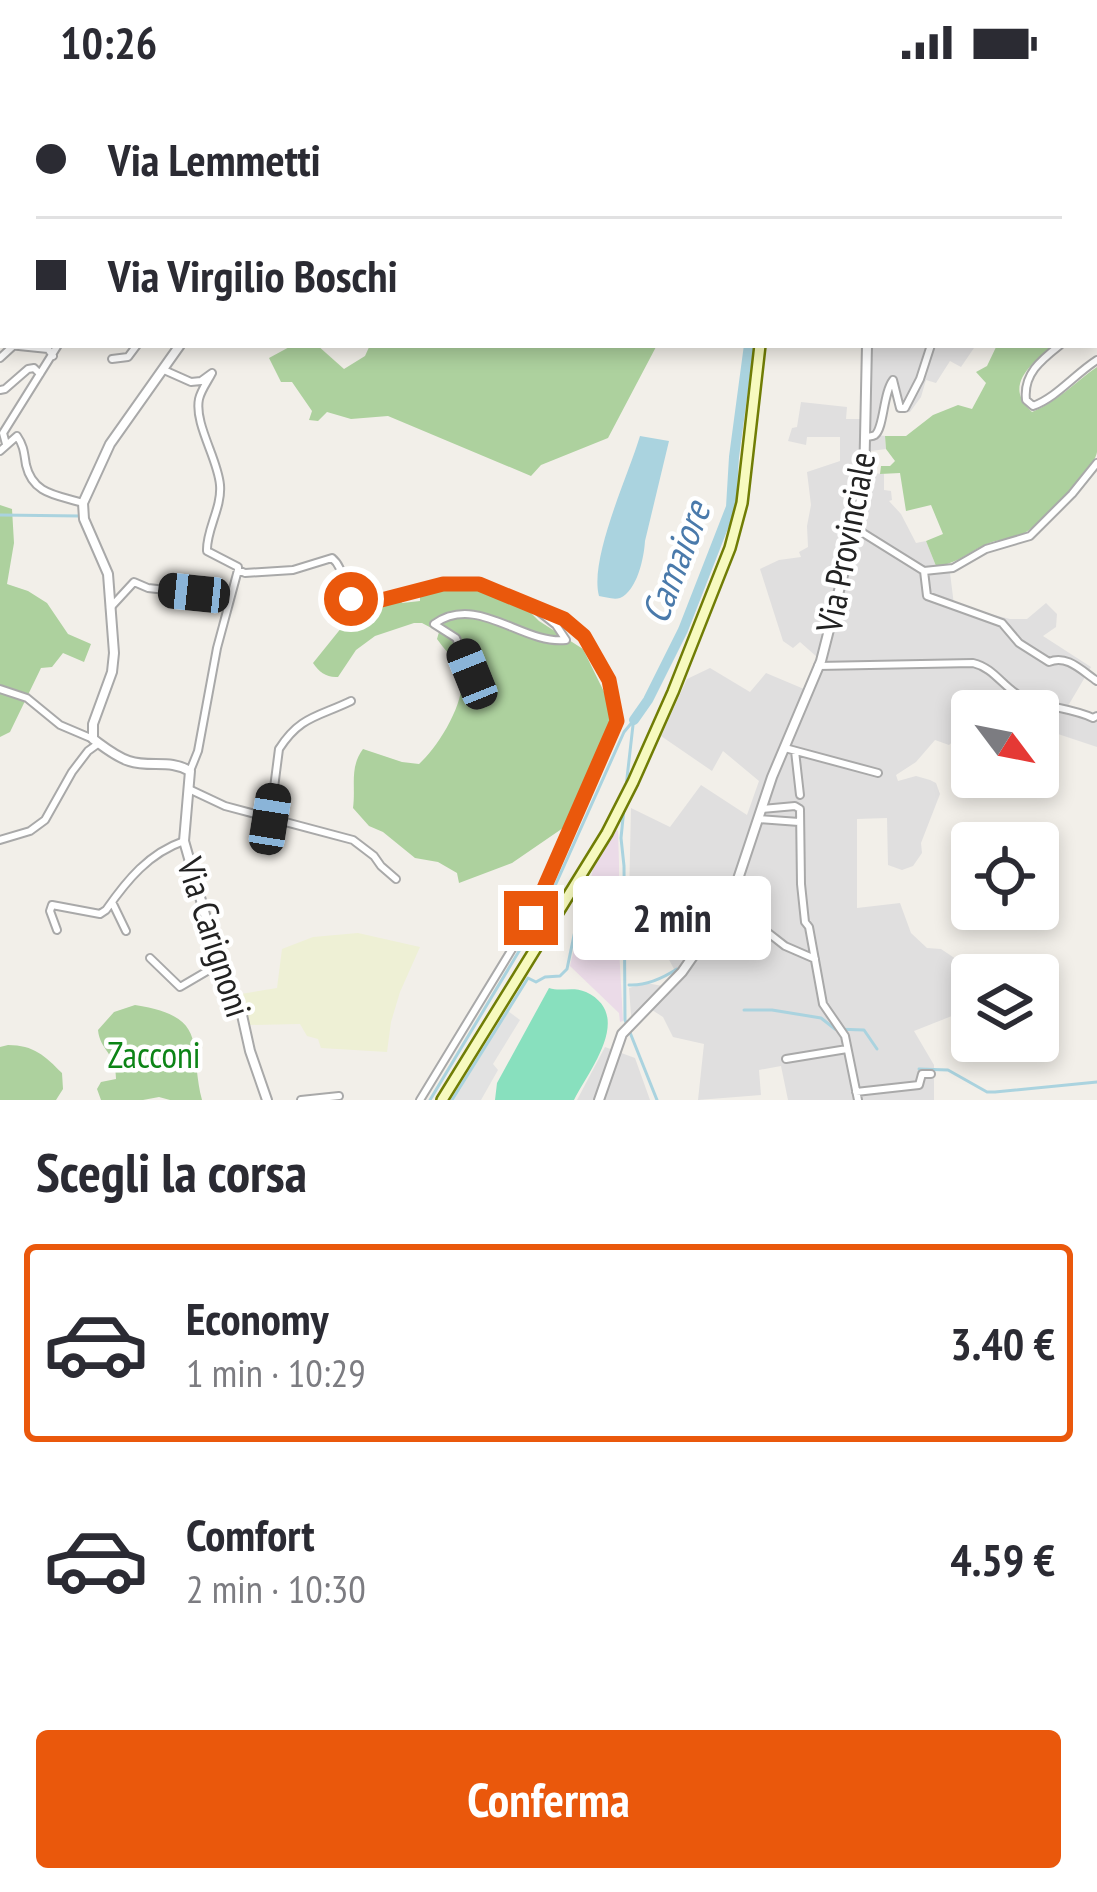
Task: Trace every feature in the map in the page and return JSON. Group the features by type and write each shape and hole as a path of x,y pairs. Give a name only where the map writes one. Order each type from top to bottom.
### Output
{"main road":[{"path":"442,1100 621,807 699,630 730,548 745,483 760,348"}],"street":[{"path":"42,348 53,356"},
{"path":"3,448 3,433 57,348"},
{"path":"112,359 128,357 135,348"},
{"path":"96,741 92,724 112,672 114,652 108,574 84,519 83,503 110,444 178,348"},
{"name":"Via Provinciale","path":"599,1100 625,1029 682,972 730,903 760,814 790,749 855,528 863,484 867,348"},
{"path":"866,437 878,430 886,390 893,380 900,407 905,408 930,348"},
{"path":"1056,348 1025,383 1025,400 1033,406 1097,360"},
{"path":"0,390 28,369 34,368 41,376"},
{"path":"0,689 27,698 60,725 132,762 176,764 190,771 238,567 207,551 206,544 219,507 220,482 198,401 212,373 191,382 162,370"},
{"path":"3,448 16,436 23,444 33,484 83,503"},
{"path":"855,528 924,571 953,568 986,549 1030,536 1097,463"},
{"path":"238,571 293,570 332,558 340,565 356,604 443,584 491,588 564,619 584,636 611,684 617,721 531,918 420,1100"},
{"path":"924,571 927,596 1003,623 1024,647 1049,662 1066,660 1097,681"},
{"path":"110,608 134,582 229,603"},
{"path":"483,690 456,638 434,624 456,614 483,616 542,637 566,640 534,607"},
{"path":"818,666 973,663 992,671 1022,697 1097,716"},
{"path":"270,819 279,749 301,722 351,701"},
{"path":"0,840 45,820 96,741"},
{"path":"800,795 790,749 878,772"},
{"name":"Via Carignoni","path":"190,771 184,841 267,1100"},
{"path":"191,790 225,806 353,840 396,879"},
{"path":"760,814 798,807 805,922 825,1010 842,1029 857,1096 919,1085 922,1074 931,1074"},
{"path":"760,814 799,822"},
{"path":"57,930 52,905 100,914 137,870 168,846 184,841"},
{"path":"112,902 126,931"},
{"path":"730,903 785,946 815,958"},
{"path":"150,958 180,987 221,962"},
{"path":"786,1059 847,1049"},
{"path":"301,1100 340,1096"}],"shaded area":[{"path":"862,348 974,348 961,367 950,361 936,383 926,380 910,412 900,413 889,388 879,435 885,436 886,449 871,451 870,473 884,474 884,490 891,491 889,501 916,543 926,541 936,566 949,565 954,605 1027,619 1046,603 1057,614 1056,627 1043,636 1091,667 1065,711 1097,722 1097,747 1059,734 1059,690 951,690 951,743 935,740 916,762 896,775 898,781 916,776 930,780 940,794 921,843 922,853 913,866 902,870 888,865 887,818 857,819 857,908 900,903 911,933 927,948 951,956 951,1016 914,1031 934,1065 934,1100 788,1100 781,1066 759,1070 761,1095 698,1100 704,1044 673,1037 663,1017 652,1010 632,1028 629,988 646,983 663,986 675,971 666,954 681,932 629,898 631,808 670,827 701,785 747,815 759,781 723,751 712,771 661,736 687,679 710,668 750,692 766,673 804,689 817,657 800,642 793,648 783,641 760,569 801,557 799,552 808,547 811,505 807,472 840,461 840,437 807,437 806,445 788,441 792,428 797,427 801,402 847,407 846,419 861,419"},
{"path":"615,829 620,1022 619,1013 570,966 593,869"},
{"path":"508,1011 520,1020 493,1064 498,1070 481,1100 454,1100"},
{"path":"605,1047 635,1058 650,1100 577,1100"}],"green space":[{"path":"287,348 320,348 344,369 365,356 369,348 655,348 608,438 541,465 531,476 388,416 351,419 327,412 318,421 309,420 312,411 292,382 281,382 269,358"},
{"path":"996,348 1051,348 1029,367 1020,384 1023,402 1032,412 1097,367 1097,452 1077,484 1031,528 936,566 926,541 943,534 931,505 906,511 900,473 880,474 881,466 895,461 886,449 885,436 906,436 933,415 958,405 972,409 986,383 976,372 987,366"},
{"path":"0,505 12,509 14,543 7,584 47,603 68,634 91,644 84,662 63,653 52,667 41,668 10,732 0,737"},
{"path":"469,586 523,605 583,649 609,702 612,722 563,828 512,863 459,883 457,873 438,862 415,858 369,826 353,808 354,770 363,749 419,764 450,721 462,682 458,667 437,639 439,632 414,623 375,636 356,650 338,677 324,674 313,663 348,612 359,617 399,597 402,603 420,601 420,593"},
{"path":"358,933 420,947 400,992 387,1052 321,1048 318,1039 307,1036 300,1024 249,1025 241,994 277,988 282,949 313,937"},
{"path":"549,988 581,990 600,1002 608,1028 597,1058 574,1100 495,1100 497,1083"},
{"name":"Zacconi","path":"135,1005 176,1017 186,1026 195,1049 202,1100 101,1100 97,1089 101,1082 116,1079 98,1030 114,1012"},
{"name":"Zacconi","path":"0,1047 38,1053 62,1073 63,1089 56,1100 0,1100"}],"water":[{"path":"640,436 669,441 641,565 626,594 618,599 599,596 604,540"}],"waterway":[{"name":"Camaiore","path":"634,720 683,630 731,507 749,348"},
{"path":"0,515 80,516"},
{"path":"430,1100 546,906 624,732 634,720"},
{"path":"626,787 633,725"},
{"path":"624,808 625,1020 657,1100"},
{"path":"452,1100 528,978 536,982 560,976 567,969 587,873"},
{"path":"629,985 654,981 677,969"},
{"path":"744,1010 821,1018 835,1029 864,1030 877,1049"},
{"path":"919,1069 948,1070 987,1092 1097,1082"}],"route":[{"path":"351,599 362,605 443,584 479,584 558,616 588,642 611,684 617,721 531,918"}]}
